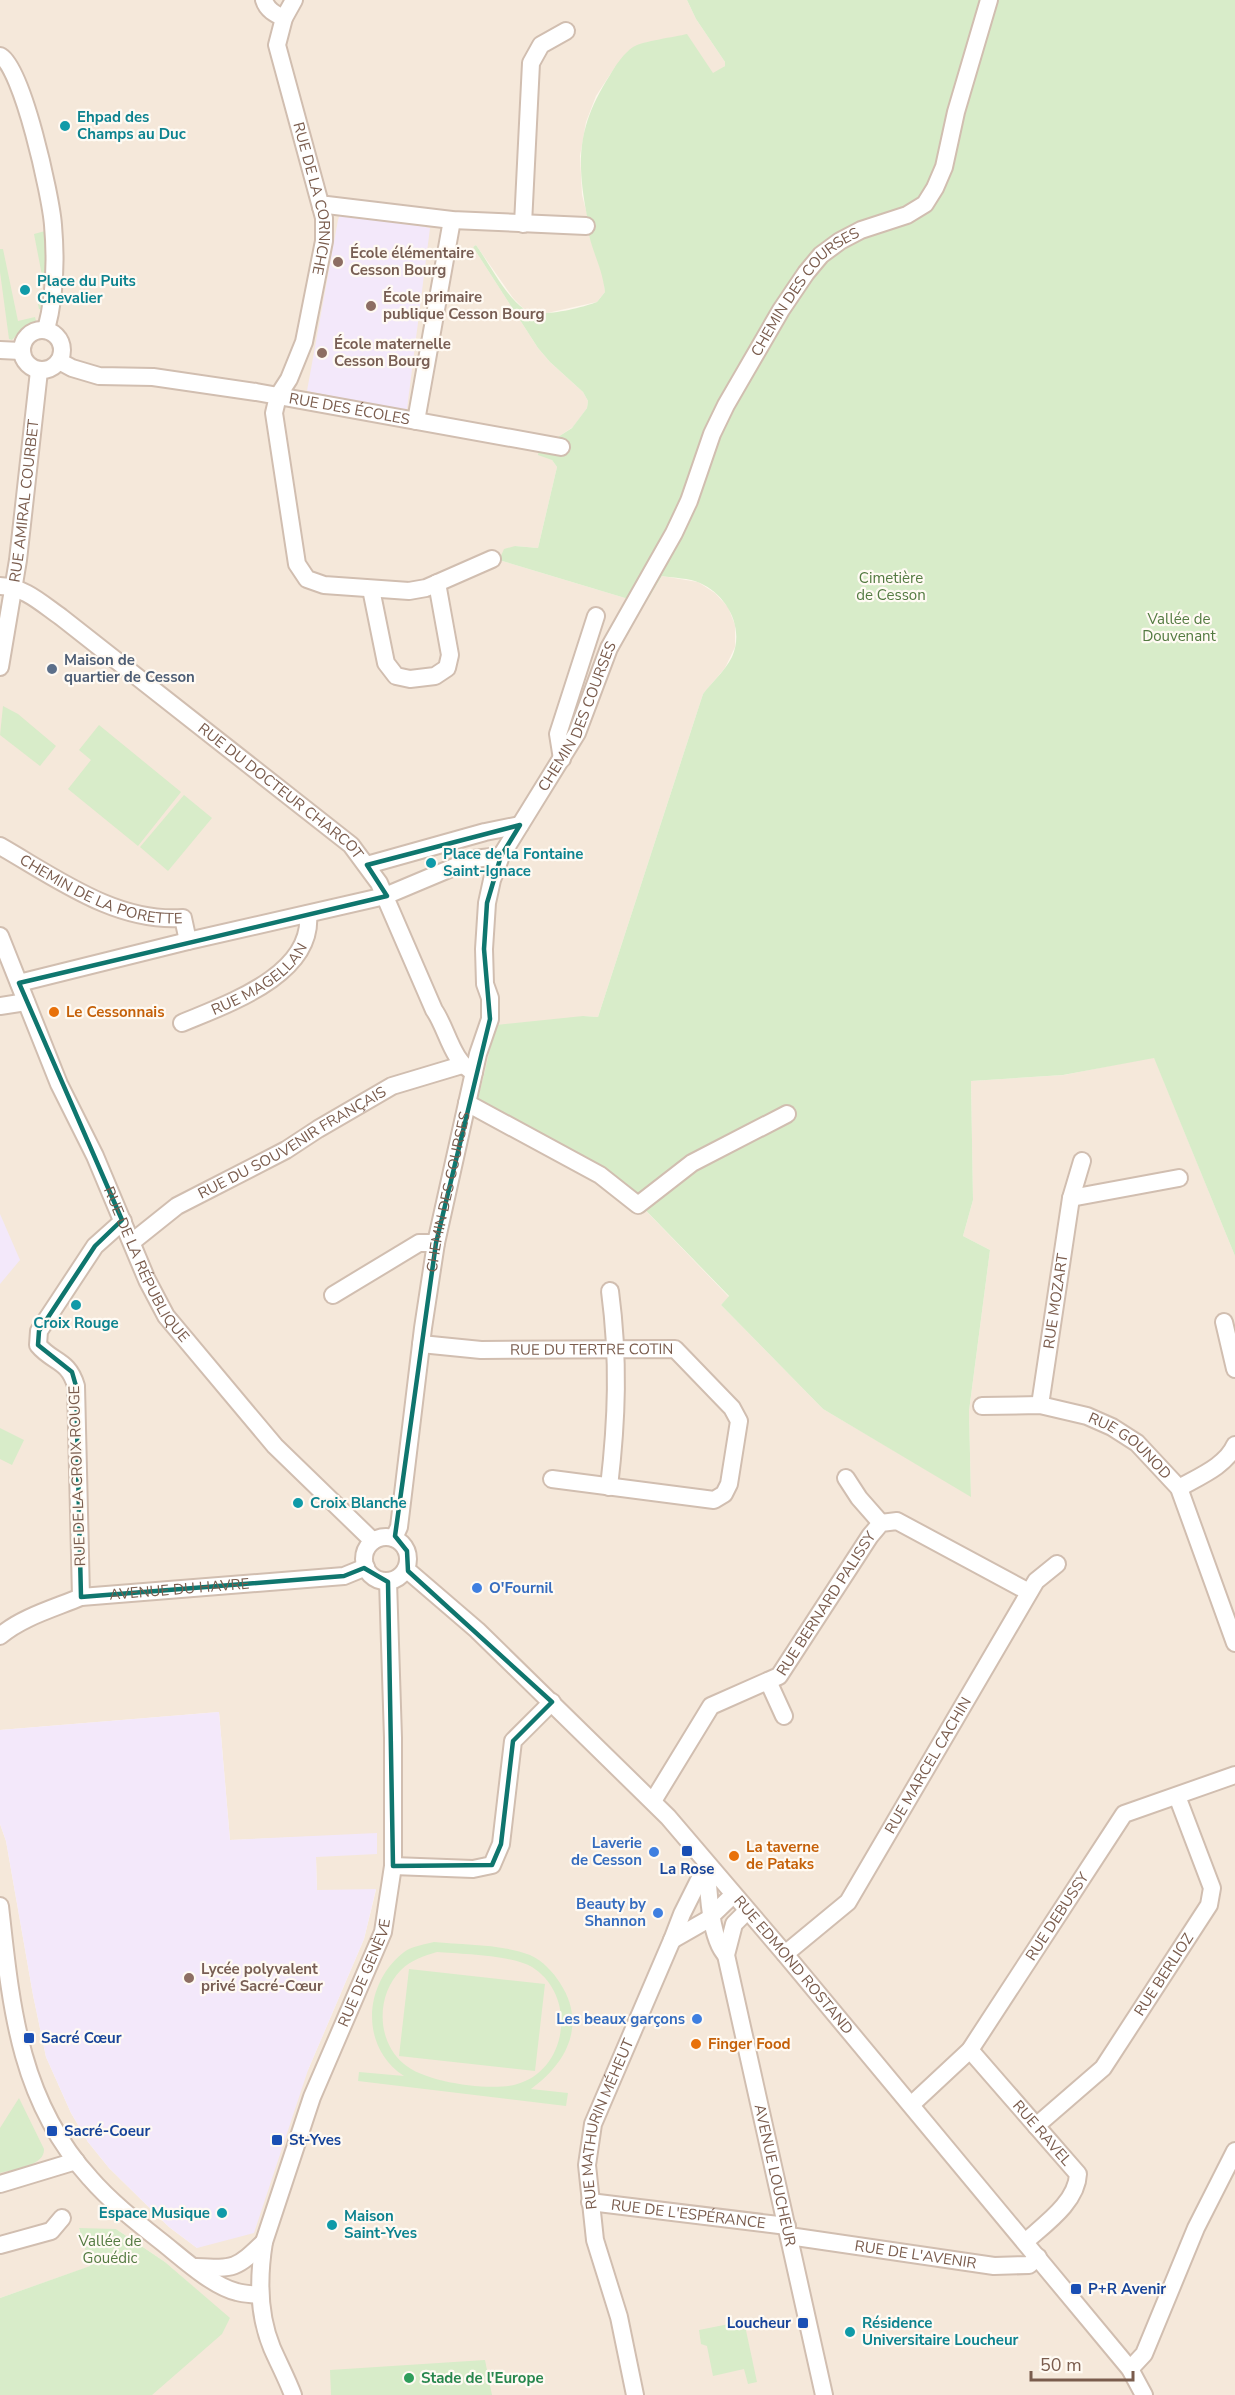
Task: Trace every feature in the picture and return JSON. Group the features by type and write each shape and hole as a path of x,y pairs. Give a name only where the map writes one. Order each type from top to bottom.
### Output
{"street":[{"path":"264,0 266,6 284,18"},
{"name":"RUE DE LA CORNICHE","path":"278,396 289,379 304,342 324,242 324,218 277,45 284,18 294,0"},
{"name":"CHEMIN DES COURSES","path":"394,1538 399,1527 421,1344 436,1243 467,1103 468,1068 490,1019 490,998 485,984 484,961 486,914 492,880 501,856 577,733 609,648 674,533 689,501 712,435 726,405 781,310 821,255 840,240 861,230 907,215 925,204 936,188 944,167 956,112 989,0"},
{"path":"523,224 531,63 541,45 566,31"},
{"path":"0,56 6,58 13,71 29,117 42,164 53,223 54,277 46,330"},
{"path":"321,207 327,205 452,220 586,226"},
{"name":"RUE DES ÉCOLES","path":"59,361 72,368 99,376 153,377 278,396 416,421 452,220"},
{"path":"46,330 57,337 62,355 50,369 39,371 29,366 22,357 22,345 28,335 46,330"},
{"path":"0,350 21,351"},
{"name":"RUE AMIRAL COURBET","path":"0,667 7,586 39,371"},
{"path":"278,396 274,413 297,564 307,579 324,585 409,591 426,588 492,559"},
{"path":"416,421 561,447"},
{"path":"371,588 386,663 396,676 410,679 435,676 447,668 450,655 437,583"},
{"name":"RUE DU DOCTEUR CHARCOT","path":"7,586 61,617 351,845 367,865 386,896 434,1010 468,1068"},
{"path":"562,759 558,734 596,616"},
{"path":"367,865 485,832 520,825"},
{"name":"CHEMIN DE LA PORETTE","path":"0,846 103,903 147,917 183,918 188,941"},
{"path":"19,983 188,941 386,896 473,859 501,856"},
{"name":"RUE MAGELLAN","path":"182,1023 249,994 273,979 305,941 309,927 308,914"},
{"name":"RUE DE LA RÉPUBLIQUE","path":"0,936 6,967 19,983 60,1084 95,1156 152,1289 166,1316 275,1446 373,1541"},
{"path":"0,1006 26,1002"},
{"name":"RUE DU SOUVENIR FRANÇAIS","path":"132,1242 177,1206 286,1150 392,1086 468,1068"},
{"path":"467,1103 600,1175 638,1205 692,1162 787,1114"},
{"name":"RUE MOZART","path":"1040,1405 1071,1198 1082,1161"},
{"path":"1071,1198 1179,1178"},
{"name":"RUE DE LA CROIX ROUGE","path":"81,1597 76,1386 72,1372 62,1362 45,1353 38,1345 39,1331 95,1246 123,1221"},
{"path":"333,1295 419,1243 436,1243"},
{"path":"552,1479 609,1487 616,1430 616,1348 610,1291"},
{"path":"1224,1322 1235,1369"},
{"name":"RUE DU TERTRE COTIN","path":"421,1344 481,1350 675,1349 732,1408 739,1421 729,1484 724,1494 714,1500 609,1487"},
{"name":"RUE GOUNOD","path":"982,1406 1040,1405 1087,1416 1112,1427 1137,1443 1179,1488 1235,1642"},
{"path":"1179,1488 1215,1467 1232,1452 1235,1445"},
{"name":"RUE BERNARD PALISSY","path":"846,1478 859,1498 881,1523"},
{"name":"RUE BERNARD PALISSY","path":"653,1801 661,1792 711,1706 779,1676 870,1536 881,1523 897,1521 1029,1592"},
{"path":"383,1537 394,1538 404,1545 407,1551 406,1569 395,1579 388,1581 372,1576 366,1567 364,1556 373,1541 383,1537"},
{"name":"RUE MARCEL CACHIN","path":"785,1954 848,1902 1029,1592 1036,1581 1057,1564"},
{"name":"AVENUE DU HAVRE","path":"2,1630 81,1597 344,1576 366,1567"},
{"name":"RUE EDMOND ROSTAND","path":"406,1569 477,1630 653,1801 785,1954 1130,2369 1144,2395"},
{"name":"RUE DE GENÈVE","path":"293,2395 272,2348 263,2319 259,2295 260,2266 264,2242 312,2097 383,1932 393,1866 393,1738 388,1581"},
{"name":"RUE BERNARD PALISSY","path":"768,1681 784,1716"},
{"path":"393,1866 473,1869 492,1865 501,1844 513,1741 552,1702"},
{"name":"RUE DEBUSSY","path":"911,2105 970,2050 1124,1814 1235,1775"},
{"name":"RUE BERLIOZ","path":"1036,2126 1103,2068 1209,1905 1212,1888 1177,1796"},
{"name":"AVENUE LOUCHEUR","path":"707,1864 708,1889 719,1947 726,1955"},
{"name":"RUE MATHURIN MÉHEUT","path":"635,2395 619,2317 597,2246 587,2165 593,2124 682,1914 707,1864"},
{"path":"672,1940 713,1915 733,1895"},
{"path":"0,1908 3,1955 18,2038 28,2073 54,2130 76,2161 107,2196 192,2267 231,2290 259,2295"},
{"name":"AVENUE LOUCHEUR","path":"747,1911 734,1924 726,1955 824,2395"},
{"name":"RUE RAVEL","path":"970,2050 1078,2174 1078,2187 1061,2209 1025,2242"},
{"path":"1130,2369 1144,2354 1196,2228 1235,2151"},
{"path":"0,2184 76,2161"},
{"name":"RUE DE L'ESPÉRANCE","path":"590,2202 788,2231"},
{"path":"0,2245 51,2231 62,2218"},
{"name":"RUE DE L'AVENIR","path":"788,2231 994,2266 1029,2265 1038,2258"},
{"path":"192,2267 222,2268 241,2264 264,2242"}],"highlighted area":[{"path":"520,825 501,856 487,903 484,949 490,1019 436,1243 395,1536 407,1551 408,1571 552,1702 513,1741 501,1844 492,1865 393,1866 388,1582 364,1568 344,1576 81,1597 76,1386 72,1372 38,1345 39,1331 95,1246 122,1220 19,983 387,896 367,865"}],"shaded area":[{"path":"0,0 687,0 696,19 725,62 725,66 714,74 615,67 596,96 586,122 580,156 582,195 588,218 589,235 603,273 605,292 597,302 547,313 533,313 524,309 513,298 476,245 473,247 538,348 583,392 588,401 587,408 573,427 558,437 552,460 557,467 538,548 515,546 499,560 645,604 662,576 698,582 715,593 728,607 735,625 735,647 725,668 703,694 598,1017 583,1016 625,1189 729,1297 721,1305 823,1409 971,1496 969,1411 990,1250 963,1236 973,1200 971,1081 1064,1075 1154,1057 1235,1256 1235,2395 11,2395 230,2319 165,2262 116,2229 79,2229 91,2266 0,2298 0,1824 6,1841 46,2057 71,2113 88,2142 109,2168 169,2227 197,2248 308,2070 364,1939 376,1890 317,1890 316,1857 377,1834 230,1840 219,1712 0,1730"},
{"name":"École primaire publique Cesson Bourg","path":"348,213 430,228 407,409 307,391 338,220 340,214"},
{"path":"0,1214 20,1260 0,1284"},
{"name":"Lycée polyvalent privé Sacré-Cœur","path":"219,1712 230,1840 377,1833 377,1854 316,1857 317,1890 376,1889 364,1939 308,2070 254,2233 197,2248 169,2227 109,2168 88,2142 71,2113 46,2057 6,1841 0,1824 0,1730"}],"green space":[{"path":"687,0 1235,0 1235,1256 1154,1058 1063,1075 971,1081 973,1200 963,1236 990,1250 969,1411 971,1497 823,1409 721,1305 729,1296 625,1189 477,1103 496,1025 583,1016 598,1017 703,694 729,662 735,646 735,624 725,604 710,588 696,581 662,576 645,604 499,560 504,549 515,546 538,548 557,467 552,460 538,455 541,437 558,437 572,428 587,408 588,401 583,392 538,348 473,247 476,245 504,288 524,309 531,312 549,313 597,302 605,292 589,235 581,177 582,143 591,110 614,68 626,53 638,45 687,34 713,73 725,66 725,62 696,19"},
{"path":"47,232 46,310 39,309 36,294 45,291 34,234"},
{"path":"0,249 3,249 18,321 35,317 36,321 24,327 12,340 9,339 0,272"},
{"path":"3,706 18,714 56,746 40,766 0,735"},
{"path":"99,725 181,792 138,846 68,789 91,760 79,750"},
{"path":"184,795 212,818 168,871 140,847"},
{"path":"0,1428 24,1440 12,1465 0,1459"},
{"path":"434,1942 519,1951 539,1960 554,1975 568,1998 572,2013 572,2028 569,2042 555,2067 531,2089 568,2093 566,2106 358,2081 359,2072 404,2076 389,2063 379,2048 373,2031 372,2013 375,1995 382,1978 407,1950","holes":["437,1952 512,1960 532,1967 547,1980 556,1996 561,2014 556,2050 546,2065 532,2077 514,2085 488,2087 440,2080 426,2076 404,2064 388,2043 384,2031 383,2018 387,1992 401,1970 413,1961"]},
{"path":"409,1969 545,1984 535,2071 399,2056"},
{"path":"19,2098 44,2149 43,2155 28,2166 0,2173 0,2128"},
{"name":"Vallée de Gouédic","path":"79,2228 116,2229 165,2262 230,2318 222,2334 152,2395 0,2395 0,2298 90,2266"},
{"path":"744,2321 757,2382 748,2384 744,2369 713,2376 707,2346 701,2344 699,2330"},
{"name":"Stade de l'Europe","path":"485,2360 492,2395 331,2395 330,2370"}],"place":[{"name":"Ehpad des Champs au Duc","path":"65,126"},
{"name":"École élémentaire Cesson Bourg","path":"338,262"},
{"name":"Place du Puits Chevalier","path":"25,290"},
{"name":"École primaire publique Cesson Bourg","path":"371,306"},
{"name":"École maternelle Cesson Bourg","path":"322,353"},
{"name":"Maison de quartier de Cesson","path":"52,669"},
{"name":"Place de la Fontaine Saint-Ignace","path":"431,863"},
{"name":"Le Cessonnais","path":"54,1012"},
{"name":"Croix Rouge","path":"76,1305"},
{"name":"Croix Blanche","path":"298,1503"},
{"name":"O'Fournil","path":"477,1588"},
{"name":"La Rose","path":"687,1851"},
{"name":"Laverie de Cesson","path":"654,1852"},
{"name":"La taverne de Pataks","path":"734,1856"},
{"name":"Beauty by Shannon","path":"658,1913"},
{"name":"Lycée polyvalent privé Sacré-Cœur","path":"189,1978"},
{"name":"Les beaux garçons","path":"697,2019"},
{"name":"Sacré Cœur","path":"29,2038"},
{"name":"Finger Food","path":"696,2044"},
{"name":"Sacré-Coeur","path":"52,2131"},
{"name":"St-Yves","path":"277,2140"},
{"name":"Espace Musique","path":"222,2213"},
{"name":"Maison Saint-Yves","path":"332,2225"},
{"name":"P+R Avenir","path":"1076,2289"},
{"name":"Loucheur","path":"803,2323"},
{"name":"Résidence Universitaire Loucheur","path":"850,2332"},
{"name":"Stade de l'Europe","path":"409,2378"}],"park label":[{"name":"Cimetière de Cesson","path":"891,586"},
{"name":"Vallée de Douvenant","path":"1179,628"}]}
